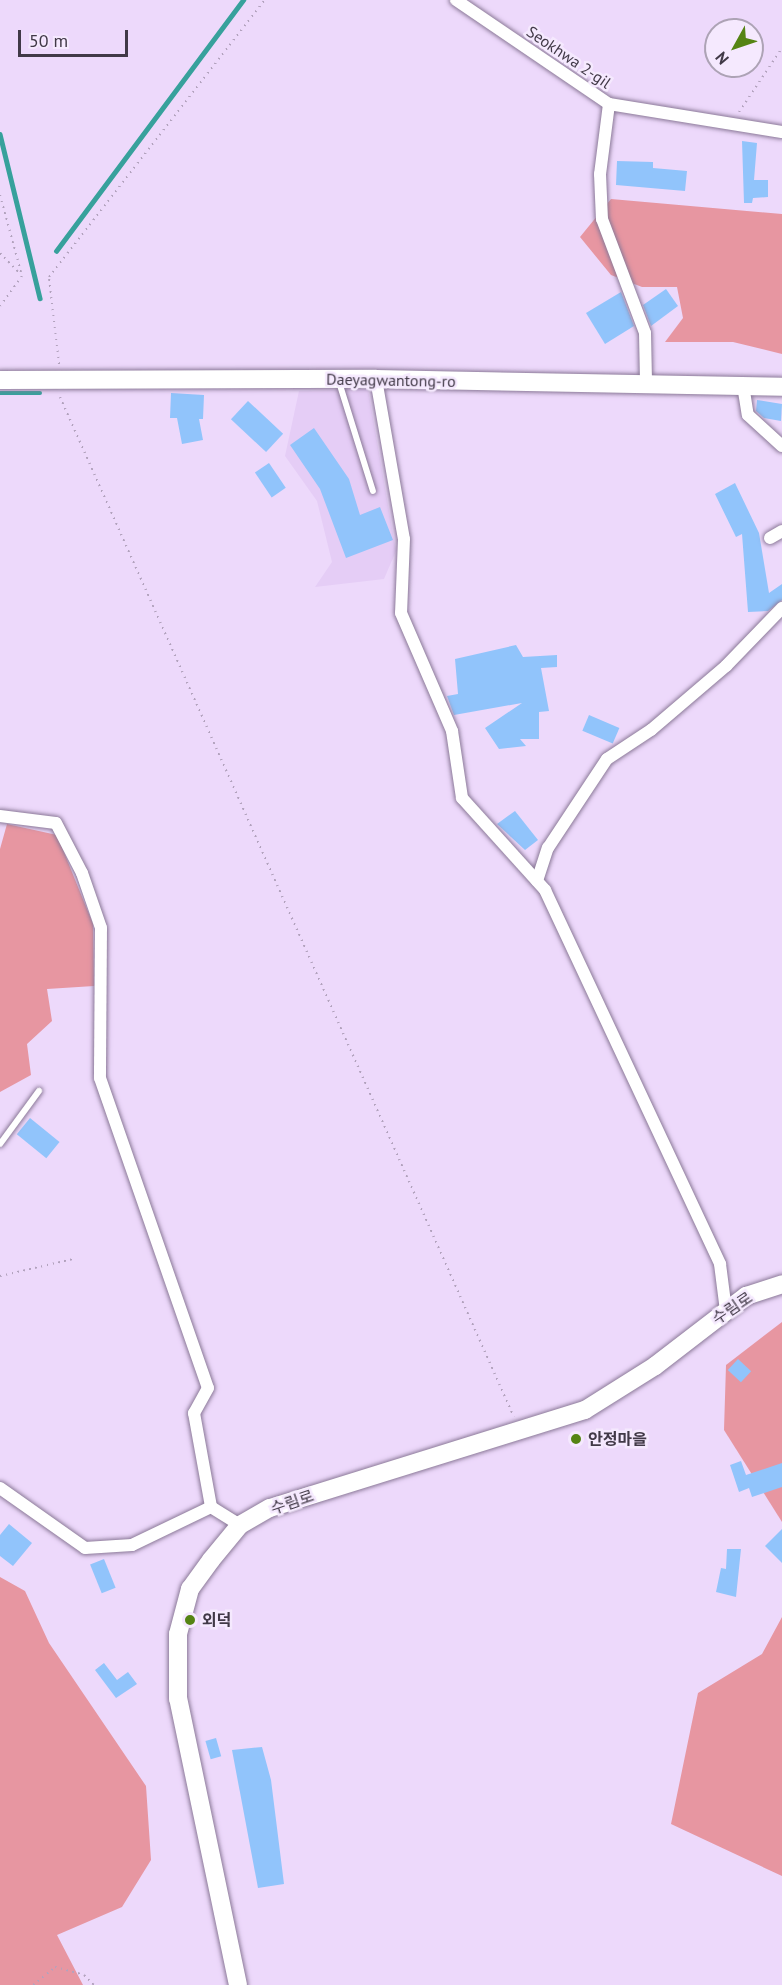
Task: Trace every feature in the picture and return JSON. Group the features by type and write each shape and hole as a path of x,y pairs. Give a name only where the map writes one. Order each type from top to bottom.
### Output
{"main road":[{"name":"Daeyagwantong-ro","path":"0,380 376,379 646,382 782,387"},
{"name":"수림로","path":"238,1985 178,1699 178,1634 190,1589 240,1526 288,1501 521,1433 585,1410 655,1366 746,1296 782,1284"}],"street":[{"name":"Seokhwa 2-gil","path":"456,0 609,104 782,132"},
{"path":"609,104 600,174 602,219 645,333 646,382"},
{"path":"376,379 404,539 401,613 452,731 462,798 537,881 720,1264 726,1311"},
{"path":"743,386 748,415 782,446"},
{"path":"770,538 782,531"},
{"path":"537,881 548,848 607,759 651,729 726,666 782,608"},
{"path":"0,816 56,823 82,873 101,928 100,1078 207,1388 194,1413 211,1508 240,1526"},
{"path":"0,1488 85,1548 132,1545 211,1508"}],"lane":[{"path":"338,379 373,492"},
{"path":"0,1144 39,1091"}],"path":[{"path":"265,0 49,277 56,379 521,1433"},
{"path":"735,123 782,48"},
{"path":"0,195 22,276"},
{"path":"0,253 22,276"},
{"path":"0,306 22,276"},
{"path":"0,1276 73,1259"},
{"path":"33,1985 55,1967 84,1975 93,1985"}],"shaded area":[{"path":"611,199 782,214 782,354 733,342 665,342 683,318 677,287 642,287 611,275 580,237"},
{"path":"368,389 396,551 384,579 315,587 332,562 317,501 285,456 299,391"},
{"path":"7,824 57,835 93,924 94,986 47,989 52,1021 27,1044 31,1075 0,1092 0,849"},
{"path":"782,1322 782,1522 724,1430 726,1365"},
{"path":"0,1577 25,1591 49,1643 146,1786 151,1860 122,1907 57,1935 83,1985 0,1985"},
{"path":"782,1617 782,1876 671,1824 698,1693 762,1654"}],"building":[{"path":"742,141 757,143 754,180 768,180 768,197 753,198 752,203 744,203"},
{"path":"617,161 653,162 653,168 687,171 685,191 616,185"},
{"path":"666,289 678,306 651,326 643,305"},
{"path":"621,292 634,326 605,344 586,313"},
{"path":"171,393 204,395 203,419 199,419 203,440 182,444 177,418 170,418"},
{"path":"757,400 782,404 781,421 764,418 756,411"},
{"path":"248,401 283,434 266,452 231,419"},
{"path":"314,428 349,479 360,515 380,507 393,540 346,558 320,489 290,445"},
{"path":"269,463 286,488 272,497 255,473"},
{"path":"735,483 759,533 769,593 782,584 782,600 768,611 748,612 742,534 736,537 715,494"},
{"path":"516,645 523,657 557,655 557,667 541,668 549,711 539,712 539,739 520,739 526,746 499,749 485,728 522,703 454,715 447,696 458,694 455,659"},
{"path":"589,715 619,728 613,744 582,731"},
{"path":"515,811 538,840 525,850 497,824"},
{"path":"30,1118 60,1142 46,1158 17,1134"},
{"path":"738,1359 751,1371 741,1382 728,1370"},
{"path":"741,1461 746,1475 782,1463 782,1487 752,1497 749,1488 739,1492 730,1465"},
{"path":"9,1524 32,1543 13,1566 0,1556 0,1535"},
{"path":"782,1529 782,1563 765,1546"},
{"path":"727,1549 741,1549 736,1597 716,1592 721,1568 726,1569"},
{"path":"104,1559 116,1588 102,1593 90,1565"},
{"path":"104,1663 117,1680 128,1672 137,1684 116,1698 95,1670"},
{"path":"216,1738 221,1756 211,1759 205,1741"},
{"path":"262,1747 271,1780 284,1884 258,1888 232,1750"}],"waterway":[{"path":"56,251 243,0"},
{"path":"0,134 40,298"},
{"path":"0,393 40,393"}],"place":[{"name":"안정마을","path":"576,1439"},
{"name":"외덕","path":"190,1620"}]}
